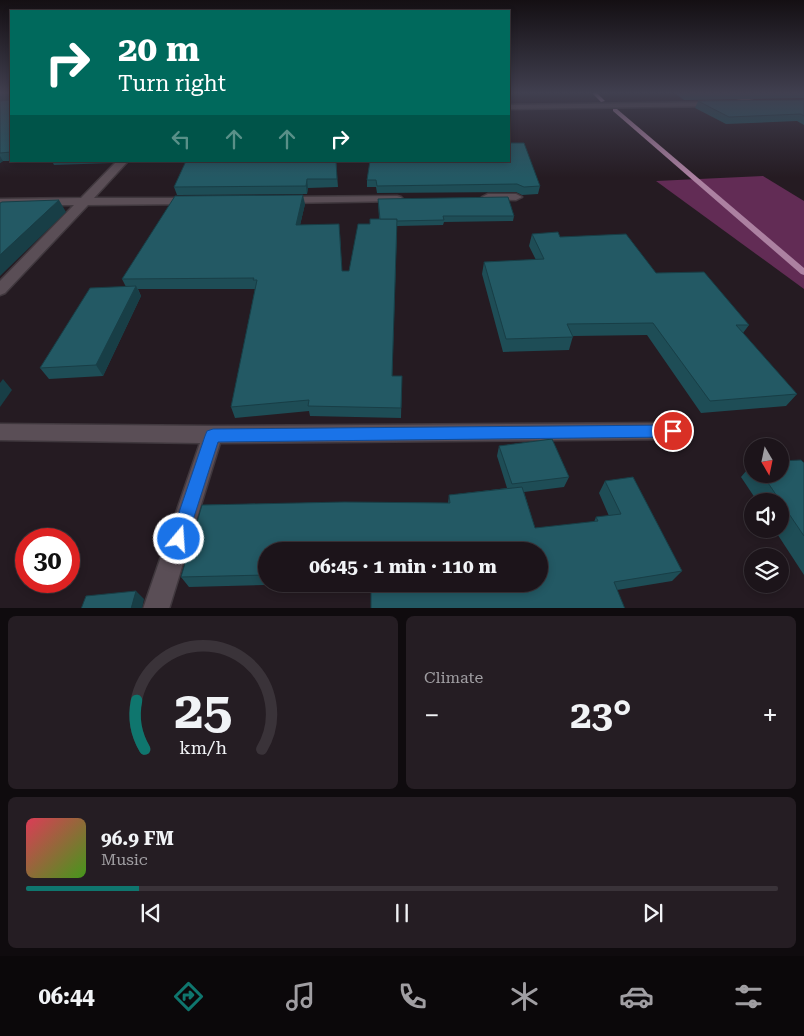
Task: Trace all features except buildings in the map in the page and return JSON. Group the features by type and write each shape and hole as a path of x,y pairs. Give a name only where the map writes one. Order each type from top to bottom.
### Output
{"street":[{"path":"0,290 121,162"},
{"path":"477,198 516,197"},
{"path":"271,200 408,198"},
{"path":"0,202 202,201"},
{"path":"0,432 213,436 673,431"},
{"path":"156,608 213,436"}],"shaded area":[{"path":"763,176 804,201 804,289 656,181"}],"waterway":[{"path":"627,120 804,272"}],"route":[{"path":"179,539 213,436 673,431"}]}
